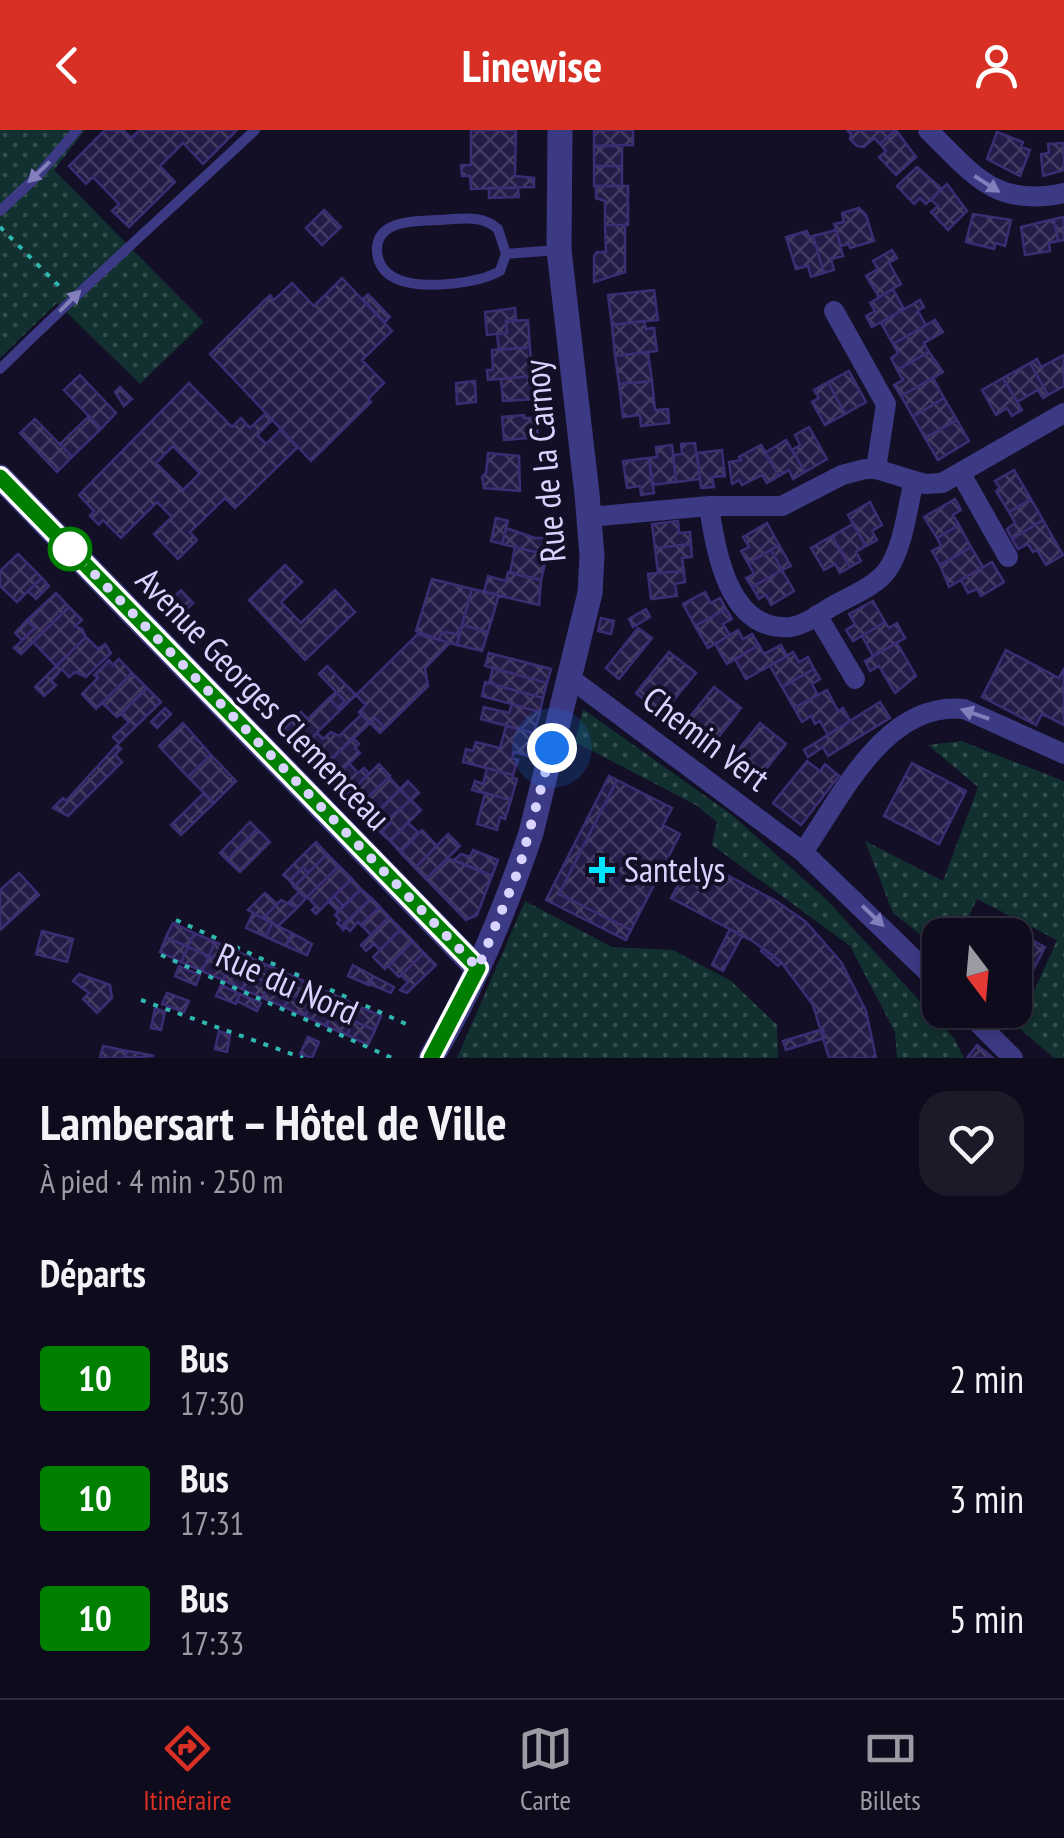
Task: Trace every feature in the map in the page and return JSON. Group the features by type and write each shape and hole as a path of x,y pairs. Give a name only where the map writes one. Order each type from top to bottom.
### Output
{"street":[{"name":"Rue de la Carnoy","path":"430,1058 478,968 531,832 590,593 589,517 560,250 560,130"},
{"path":"928,130 992,189 1023,198 1064,193"},
{"path":"834,310 886,404 876,469"},
{"path":"589,517 709,506 782,506 842,475 876,469 932,484 961,474 1064,413"},
{"path":"961,474 1008,556"},
{"name":"Avenue Georges Clemenceau","path":"0,478 478,968"},
{"path":"709,506 721,571 750,614 772,626 788,627 876,581 888,569 896,553 914,481"},
{"path":"817,615 854,679"},
{"name":"Chemin Vert","path":"570,678 803,852 922,967"},
{"path":"803,852 884,738 907,720 946,708 964,709 1064,754"},
{"path":"983,1028 1012,1058"}],"lane":[{"path":"0,211 76,130"},
{"path":"0,369 255,130"},
{"path":"479,218 498,229 506,254 500,271 489,277 418,284 405,282 384,270 377,245 388,229 404,221 479,218"},
{"path":"506,254 560,250"}],"path":[{"path":"0,227 72,299"},
{"path":"176,920 406,1024"},
{"name":"Rue du Nord","path":"161,955 392,1058"},
{"path":"141,1000 303,1058"}],"green space":[{"path":"0,130 85,130 54,170 204,322 140,384 57,303 0,358"},
{"path":"583,709 732,815 826,899 922,1003 922,1028 945,1028 964,1058 897,1058 895,1032 850,946 712,845 717,822 696,805 575,742"},
{"path":"961,741 1064,781 1064,1058 1054,1058 1019,1028 1032,1028 1032,996 1057,940 1032,927 1032,918 1014,918 977,899 968,918 922,918 922,936 893,913 865,841 943,881 978,787 928,745"},
{"path":"525,901 612,947 673,950 731,981 777,1025 778,1058 457,1058"}],"building":[{"path":"105,130 123,130 131,138 140,130 237,130 203,164 183,143 160,166 175,182 129,227 112,211 119,204 93,177 86,184 69,166"},
{"path":"471,130 516,130 515,176 534,178 534,187 471,189 470,176 462,176 461,165 471,165"},
{"path":"594,130 633,130 633,145 594,146"},
{"path":"847,130 896,130 880,144 874,138 864,147 850,139"},
{"path":"896,130 916,157 896,175 879,157 886,151 880,144"},
{"path":"997,132 1023,142 1021,147 1030,150 1020,176 987,159"},
{"path":"1064,143 1064,170 1043,176 1041,154 1049,153 1048,144"},
{"path":"594,146 622,146 622,166 594,166"},
{"path":"594,166 622,166 622,186 594,186"},
{"path":"917,167 942,189 926,204 920,198 914,204 897,186"},
{"path":"947,184 967,211 948,230 931,212 938,206 931,200"},
{"path":"596,186 628,186 628,225 605,225 605,201 596,198"},
{"path":"489,188 518,188 519,197 489,198"},
{"path":"859,208 866,215 874,241 850,248 849,244 841,246 834,224 844,222 842,213"},
{"path":"324,210 341,227 322,245 306,228"},
{"path":"973,214 1011,220 1005,246 996,243 994,249 966,242"},
{"path":"1064,217 1064,240 1058,241 1054,219"},
{"path":"1054,219 1058,241 1049,243 1050,251 1025,255 1021,227"},
{"path":"605,225 625,225 625,272 594,282 594,256 606,252"},
{"path":"836,230 843,256 831,259 834,270 824,273 813,236"},
{"path":"807,231 809,237 813,236 824,273 811,277 808,266 796,269 786,237"},
{"path":"892,250 897,258 889,263 901,284 879,297 866,276 878,269 873,261"},
{"path":"342,278 392,331 362,360 384,383 368,399 371,402 311,461 210,354 270,295 274,300 292,283 314,306"},
{"path":"893,289 904,309 872,327 866,316 875,311 870,303"},
{"path":"654,290 658,320 612,325 608,295"},
{"path":"368,294 390,317 385,322 363,299"},
{"path":"920,300 924,307 918,311 926,325 893,344 881,323"},
{"path":"515,308 516,320 506,321 507,333 487,335 485,312"},
{"path":"528,320 530,347 499,350 497,334 507,333 506,321"},
{"path":"935,320 943,332 924,343 929,352 897,370 891,358 898,353 893,344"},
{"path":"644,321 646,329 654,328 657,351 615,356 612,325"},
{"path":"530,347 532,376 488,380 487,370 493,370 492,350"},
{"path":"648,352 652,381 619,384 615,356"},
{"path":"929,352 943,372 901,396 894,385 903,380 897,370"},
{"path":"1064,355 1064,386 1048,395 1030,363 1037,359 1041,367"},
{"path":"1030,363 1048,395 1043,398 1038,390 1017,402 1003,378"},
{"path":"849,371 866,402 845,414 828,382"},
{"path":"80,375 116,413 101,429 64,390"},
{"path":"532,376 534,399 503,401 501,379"},
{"path":"933,378 944,398 913,417 901,396"},
{"path":"1003,378 1022,410 1012,416 1007,408 996,415 982,390"},
{"path":"475,381 476,402 457,404 456,383"},
{"path":"652,381 655,410 668,409 669,423 641,426 640,415 623,417 619,384"},
{"path":"828,382 845,414 825,425 812,402 819,398 814,390"},
{"path":"189,383 232,427 241,418 250,428 266,413 272,420 257,435 266,444 281,429 298,447 235,508 225,498 190,532 197,540 178,559 154,534 172,517 157,502 121,538 103,520 99,525 90,516 94,511 79,495","holes":["173,446 200,473 183,490 156,463"]},
{"path":"120,387 132,399 124,406 115,392"},
{"path":"944,398 957,420 925,438 913,417"},
{"path":"89,416 101,429 72,457 60,444"},
{"path":"502,417 536,418 538,437 504,440"},
{"path":"35,419 72,457 57,472 20,433"},
{"path":"957,420 969,441 938,460 925,438"},
{"path":"809,427 827,459 805,472 792,450 800,445 795,435"},
{"path":"786,440 805,472 793,479 789,470 779,476 765,453"},
{"path":"695,443 700,479 676,482 673,455 682,454 681,444"},
{"path":"672,445 676,482 652,485 649,458 657,457 656,447"},
{"path":"761,445 779,476 767,483 762,475 742,485 739,480 732,484 729,462 741,460 739,457"},
{"path":"722,450 725,476 712,477 714,487 701,488 697,453"},
{"path":"488,453 519,456 520,491 484,488 482,477"},
{"path":"649,458 654,493 641,495 640,486 627,488 623,461"},
{"path":"1014,470 1031,499 1009,512 996,491 1000,488 995,481"},
{"path":"955,499 961,510 953,515 959,525 937,538 924,517"},
{"path":"1031,499 1043,520 1012,539 1007,529 1015,523 1009,512"},
{"path":"870,502 882,525 872,531 877,540 866,546 848,515"},
{"path":"496,518 508,521 502,544 491,541"},
{"path":"1043,520 1063,555 1046,565 1037,550 1033,552 1028,544 1018,549 1012,539"},
{"path":"678,521 679,533 690,532 691,544 655,548 652,524"},
{"path":"767,523 779,545 748,563 741,551 749,547 743,537"},
{"path":"853,524 866,546 856,552 861,561 850,567 832,536"},
{"path":"959,525 971,547 940,565 932,551 941,546 937,538"},
{"path":"506,528 535,538 550,538 550,556 502,544"},
{"path":"832,536 850,567 840,573 835,564 824,570 811,548"},
{"path":"691,544 692,557 682,558 684,571 658,573 655,548"},
{"path":"779,545 791,566 782,570 771,550"},
{"path":"515,547 547,555 541,580 510,573"},
{"path":"971,547 983,567 949,587 940,565"},
{"path":"771,550 782,570 752,587 746,578 754,574 748,563"},
{"path":"18,554 42,578 17,602 0,586 0,571"},
{"path":"992,562 1004,582 981,596 977,589 968,593 961,580"},
{"path":"285,565 302,582 281,602 301,623 335,590 355,612 305,660 249,600"},
{"path":"782,570 794,591 771,605 766,595 759,599 752,587"},
{"path":"684,571 685,582 675,584 677,596 651,599 648,574"},
{"path":"508,572 541,580 539,605 484,592 488,576 506,581"},
{"path":"42,578 49,586 36,599 28,591"},
{"path":"432,579 472,589 459,635 446,632 439,640 416,631"},
{"path":"472,589 499,595 488,632 462,625"},
{"path":"181,590 193,603 185,611 172,599"},
{"path":"705,592 711,603 720,598 726,609 695,626 683,604"},
{"path":"56,593 69,607 21,654 14,648 35,628 27,620"},
{"path":"873,601 885,622 853,641 846,630 855,624 849,614"},
{"path":"69,607 82,620 75,626 86,637 56,666 33,642"},
{"path":"646,609 650,617 633,627 629,619"},
{"path":"726,609 732,619 723,624 730,635 708,648 695,626"},
{"path":"601,618 614,621 611,634 598,631"},
{"path":"27,620 35,628 22,640 15,633"},
{"path":"885,622 889,628 897,623 905,638 873,656 862,636"},
{"path":"462,625 488,632 482,651 457,645"},
{"path":"638,628 652,638 619,679 606,668"},
{"path":"738,630 743,639 752,634 759,645 727,664 715,644"},
{"path":"446,632 459,635 457,645 439,640"},
{"path":"418,634 450,643 425,668 428,686 385,728 375,718 370,723 359,712 366,705 356,695"},
{"path":"86,637 98,649 105,644 111,653 86,677 75,672 69,677 62,669 51,681 56,685 44,696 35,687"},
{"path":"897,643 916,676 895,693 879,666 870,671 865,661"},
{"path":"759,645 764,654 781,645 787,656 746,679 735,659"},
{"path":"1006,650 1059,678 1064,668 1064,725 1042,714 1036,725 982,697"},
{"path":"669,652 696,673 662,714 636,693"},
{"path":"793,652 799,662 808,657 814,669 782,687 770,666"},
{"path":"489,653 551,669 547,683 485,666"},
{"path":"119,659 132,673 96,709 82,694 109,660 113,665"},
{"path":"327,666 356,695 300,749 282,731 301,712 308,719 329,698 338,708 345,701 319,674"},
{"path":"493,668 547,683 543,698 489,683"},
{"path":"814,669 820,679 812,684 818,695 794,708 782,687"},
{"path":"132,673 147,688 117,717 102,703"},
{"path":"485,682 543,698 540,712 482,696"},
{"path":"714,687 741,708 708,751 680,729"},
{"path":"147,688 161,702 119,743 113,737 129,722 121,714"},
{"path":"827,690 838,711 843,708 850,721 828,735 820,721 815,724 811,716 802,722 794,708"},
{"path":"336,692 345,701 338,708 329,698"},
{"path":"880,702 890,718 828,756 823,747 808,757 804,750"},
{"path":"512,704 540,712 534,733 481,719 484,707 509,713"},
{"path":"165,708 171,714 157,728 151,722"},
{"path":"362,714 370,723 320,770 300,749 317,733 323,739 331,732 339,736"},
{"path":"375,718 385,728 380,733 370,723"},
{"path":"183,723 211,755 188,777 159,746"},
{"path":"760,723 786,744 752,786 726,765"},
{"path":"506,726 534,733 529,756 514,752 512,758 518,760 513,775 463,762 466,749 473,751 476,742 500,748"},
{"path":"353,738 360,753 331,781 320,770"},
{"path":"117,745 121,749 115,755 122,762 68,816 53,808 63,798 66,801"},
{"path":"211,755 236,781 214,803 188,777"},
{"path":"807,761 820,771 825,764 839,776 801,825 773,803"},
{"path":"349,763 358,773 364,768 369,774 346,796 331,781"},
{"path":"912,763 966,791 939,844 884,816"},
{"path":"379,764 390,776 357,808 346,796"},
{"path":"487,768 517,779 511,800 472,790 475,781 483,784"},
{"path":"609,776 617,780 559,894 631,930 626,940 546,900"},
{"path":"389,777 400,789 369,820 357,808"},
{"path":"617,780 672,808 663,825 680,834 631,930 559,894"},
{"path":"408,781 419,793 411,800 400,789"},
{"path":"400,789 411,800 388,819 391,822 381,833 369,820"},
{"path":"204,793 214,803 181,835 171,825"},
{"path":"485,793 511,800 497,830 477,824"},
{"path":"411,800 421,810 390,841 381,833 391,822 388,819"},
{"path":"250,822 257,829 227,860 220,853"},
{"path":"408,823 419,833 400,852 390,841"},
{"path":"257,829 270,842 240,872 227,860"},
{"path":"422,830 437,846 415,868 400,852"},
{"path":"448,834 460,846 426,879 415,868"},
{"path":"316,842 327,854 308,873 303,867 290,881 283,875"},
{"path":"473,850 498,860 492,876 454,860 461,854 470,857"},
{"path":"327,854 339,866 306,898 294,887"},
{"path":"693,857 776,901 806,922 841,962 866,1011 876,1058 829,1058 813,1005 781,962 754,942 671,898"},
{"path":"448,858 492,876 477,915 466,920 426,879"},
{"path":"339,866 352,879 316,914 312,910 316,906 307,897"},
{"path":"303,867 308,873 294,887 290,881"},
{"path":"19,873 39,895 0,930 0,890"},
{"path":"352,879 361,889 343,906 334,896"},
{"path":"361,889 371,898 341,927 335,915"},
{"path":"299,892 306,898 297,908 288,903"},
{"path":"265,893 277,904 263,918 248,910"},
{"path":"334,896 343,906 338,911 328,901"},
{"path":"371,898 380,907 361,925 358,922 350,931 346,927 343,930 341,927"},
{"path":"281,900 297,908 278,926 263,918"},
{"path":"380,907 389,917 371,935 361,925"},
{"path":"253,913 272,923 266,937 246,928"},
{"path":"389,917 401,929 380,950 374,944 366,951 361,945"},
{"path":"173,923 194,933 188,947 166,937"},
{"path":"272,923 292,933 286,946 266,937"},
{"path":"401,929 413,941 385,969 373,957"},
{"path":"730,929 742,936 723,971 712,965"},
{"path":"42,931 73,939 67,962 36,954"},
{"path":"194,933 215,942 209,956 188,947"},
{"path":"292,933 312,944 307,955 286,946"},
{"path":"166,937 188,947 181,962 160,952"},
{"path":"1032,940 1045,947 1032,972"},
{"path":"413,941 424,953 399,977 388,966"},
{"path":"215,942 236,951 229,965 209,956"},
{"path":"188,947 209,956 202,971 181,962"},
{"path":"763,948 781,962 778,966 761,951"},
{"path":"236,951 255,960 249,974 229,965"},
{"path":"424,953 436,965 407,993 400,990 408,982 401,975"},
{"path":"209,956 229,965 223,980 202,971"},
{"path":"255,960 276,969 269,983 249,974"},
{"path":"229,965 249,974 242,989 223,980"},
{"path":"353,965 373,976 369,985 348,976"},
{"path":"179,966 200,975 196,985 175,976"},
{"path":"276,969 297,978 291,993 269,983"},
{"path":"79,974 110,985 112,998 97,1013 83,999 89,993 73,981"},
{"path":"249,974 269,983 263,998 242,989"},
{"path":"373,976 394,987 391,993 370,984"},
{"path":"297,978 318,988 312,1002 291,993"},
{"path":"269,983 291,993 284,1007 263,998"},
{"path":"221,985 240,994 236,1004 216,996"},
{"path":"318,988 339,997 333,1011 312,1002"},
{"path":"167,993 189,1001 184,1012 162,1004"},
{"path":"291,993 312,1002 305,1016 284,1007"},
{"path":"240,994 261,1003 257,1011 237,1001"},
{"path":"339,997 360,1007 353,1021 333,1011"},
{"path":"312,1002 333,1011 326,1026 305,1016"},
{"path":"360,1007 381,1016 375,1030 353,1021"},
{"path":"155,1008 165,1012 161,1030 151,1028"},
{"path":"333,1011 353,1021 347,1035 326,1026"},
{"path":"353,1021 375,1030 368,1045 347,1035"},
{"path":"823,1029 825,1038 786,1050 783,1041"},
{"path":"219,1031 230,1035 227,1052 215,1049"},
{"path":"308,1037 319,1042 312,1058 300,1054"},
{"path":"977,1045 993,1058 967,1058"},
{"path":"103,1046 127,1051 125,1058 100,1058"},
{"path":"127,1051 140,1053 154,1056 125,1058"}],"bus line":[{"name":"10","path":"0,477 304,794 478,968 431,1058"}],"place":[{"name":"Santelys","path":"602,870"}],"route":[{"path":"70,549 304,794 478,968 519,869 552,748"}]}
